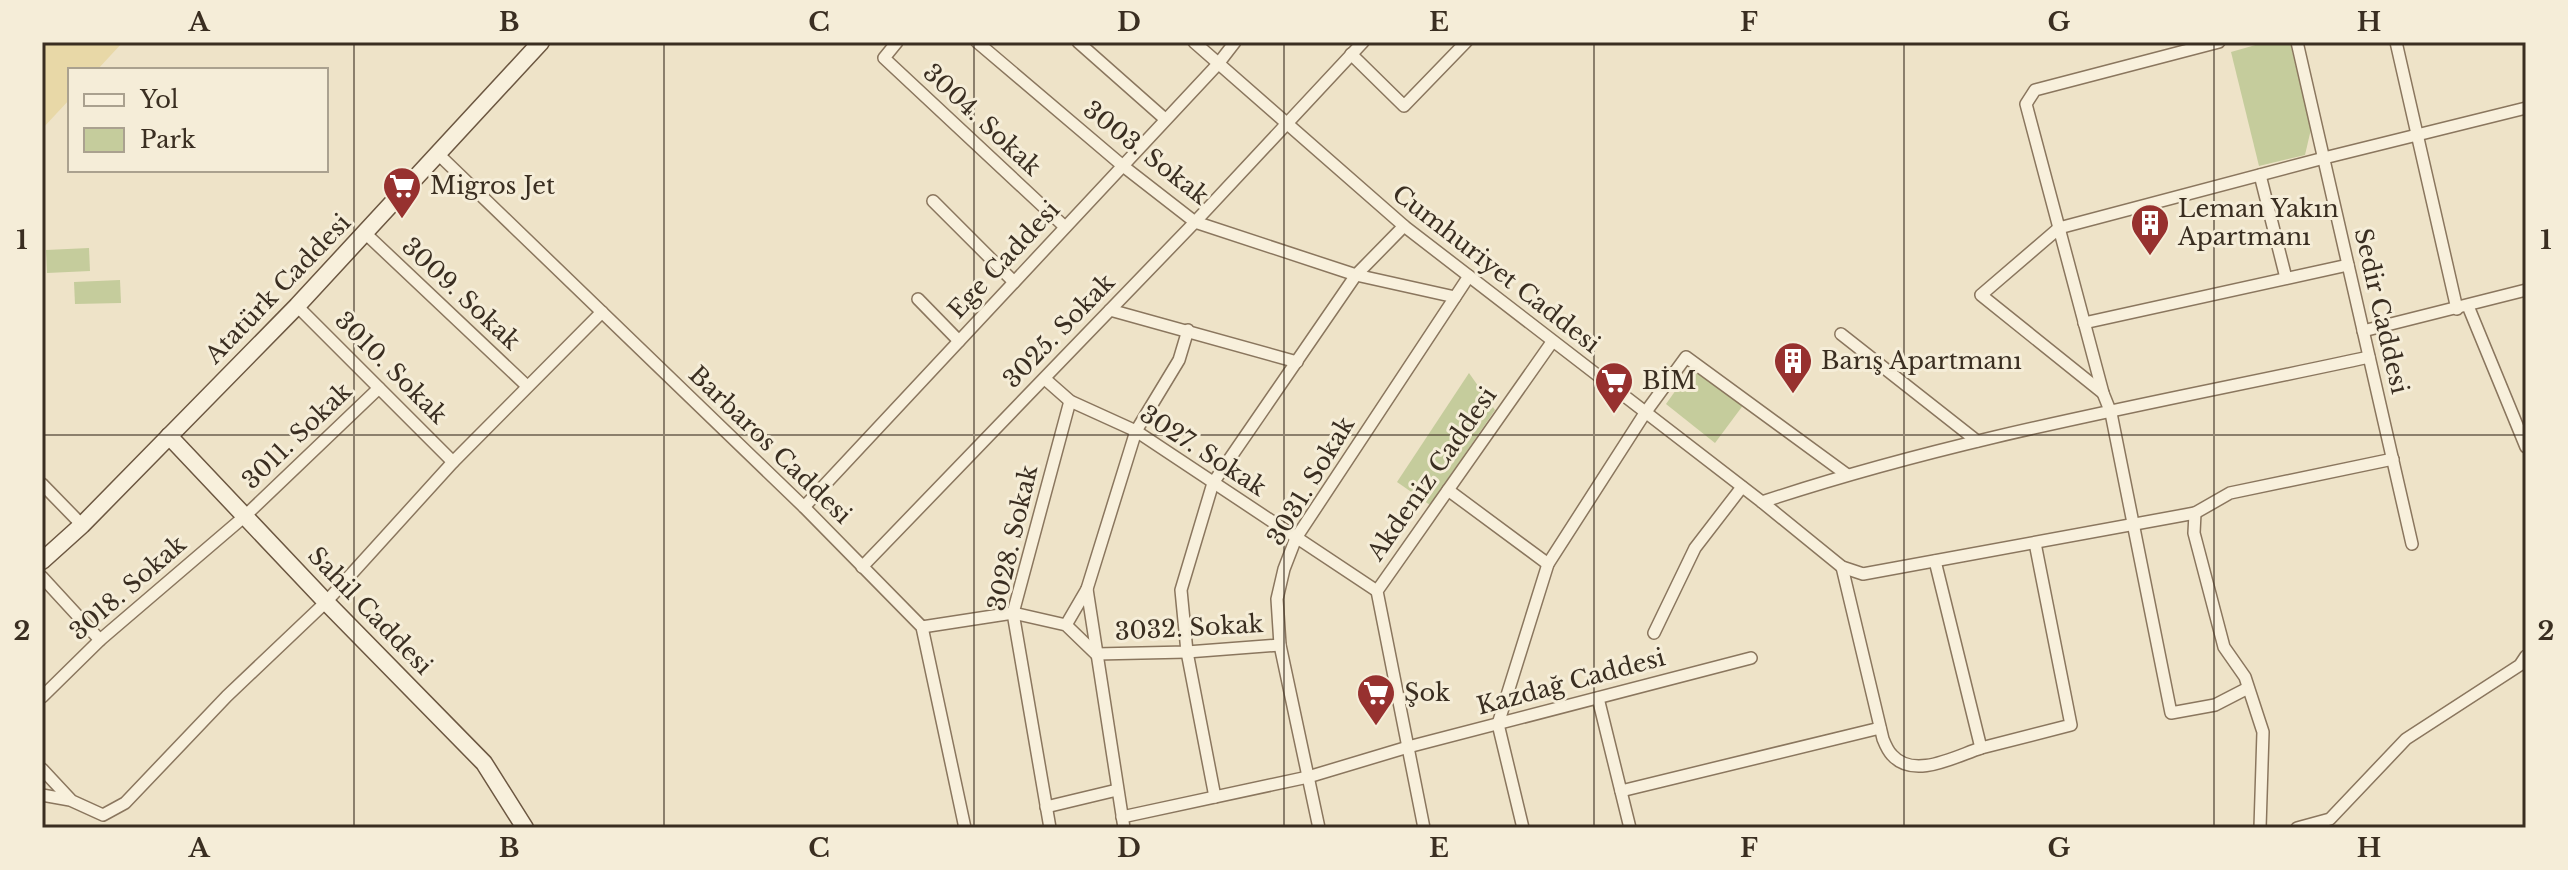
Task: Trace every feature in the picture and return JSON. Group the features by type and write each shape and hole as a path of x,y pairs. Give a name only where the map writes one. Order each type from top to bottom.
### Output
{"main road":[{"name":"Atatürk Caddesi","path":"42,561 82,525 297,306 541,42"},
{"name":"Sahil Caddesi","path":"169,436 484,763 525,828"}],"street":[{"name":"3004. Sokak","path":"897,42 884,58 1065,227"},
{"name":"3003. Sokak","path":"977,42 1123,166 1195,222 1356,275 1455,297"},
{"path":"1078,42 1165,119"},
{"name":"Cumhuriyet Caddesi","path":"1194,42 1404,226 1842,567"},
{"name":"Ege Caddesi","path":"804,507 1218,64 1235,42"},
{"name":"3025. Sokak","path":"862,567 1195,222 1363,42"},
{"path":"1351,54 1404,106 1466,42"},
{"path":"2219,42 2035,90 2026,104 2103,393 2111,413 2171,713 2215,705 2248,688"},
{"name":"Sedir Caddesi","path":"2297,42 2412,544"},
{"path":"2396,42 2462,308 2526,447"},
{"path":"2103,393 1981,295 2059,228 2526,108"},
{"name":"Barbaros Caddesi","path":"437,153 804,507 922,627"},
{"path":"2260,175 2286,278"},
{"path":"933,201 1014,282"},
{"path":"1215,797 1187,652 1181,590 1213,483 1356,275 1404,226"},
{"name":"3009. Sokak","path":"365,233 527,386"},
{"path":"2084,323 2348,265"},
{"name":"3031. Sokak","path":"1319,828 1280,645 1277,599 1284,569 1296,538 1469,276"},
{"path":"2363,331 2526,290"},
{"path":"918,299 959,341"},
{"name":"3010. Sokak","path":"297,306 453,462"},
{"path":"1110,310 1297,362"},
{"path":"42,795 70,800 103,815 125,803 227,696 326,602 453,462 602,312"},
{"path":"965,828 922,627 1013,613 1066,625 1087,589 1136,431 1179,360 1188,330"},
{"path":"1841,334 1977,441"},
{"name":"Akdeniz Caddesi","path":"1424,828 1377,591 1552,342"},
{"path":"1523,828 1498,724 1548,564 1645,413 1686,357 1846,474"},
{"path":"1762,502 1846,474 1977,441 2369,357"},
{"name":"3027. Sokak","path":"1045,379 1070,401 1136,431 1377,591"},
{"name":"3011. Sokak","path":"245,516 379,388"},
{"name":"3028. Sokak","path":"1050,828 1013,613 1070,401"},
{"path":"1842,567 1863,574 2195,513 2230,493 2393,459"},
{"path":"42,484 82,525"},
{"path":"1654,633 1695,548 1742,487"},
{"path":"1448,490 1548,564"},
{"path":"2195,513 2194,533 2224,647 2245,677 2263,732 2260,828"},
{"name":"3018. Sokak","path":"42,697 100,640 245,516"},
{"path":"1842,567 1883,739 1893,757 1909,766 1926,766 2071,725 2035,543"},
{"path":"1935,561 1981,748"},
{"path":"42,577 100,640"},
{"path":"1087,589 1123,822"},
{"name":"3032. Sokak","path":"1066,625 1096,654 1187,652 1280,645"},
{"path":"2297,828 2330,819 2406,739 2520,665 2526,656"},
{"name":"Kazdağ Caddesi","path":"1123,822 1215,797 1308,777 1408,747 1751,658"},
{"path":"1598,698 1630,828"},
{"path":"1621,791 1880,728"},
{"path":"42,769 70,800"},
{"path":"1046,807 1117,790"}],"green space":[{"path":"2266,42 2290,42 2311,129 2305,155 2259,166 2231,52"},
{"path":"89,248 90,271 47,273 46,250"},
{"path":"120,280 121,303 75,304 74,282"},
{"path":"1693,366 1744,404 1715,443 1666,404"},
{"path":"1469,373 1495,410 1430,505 1397,482"}],"sand":[{"path":"42,42 123,42 99,68 68,68 68,101 42,129"}],"place":[{"name":"Migros Jet","path":"402,220"},
{"name":"Leman Yakın Apartmanı","path":"2150,257"},
{"name":"Barış Apartmanı","path":"1793,395"},
{"name":"BİM","path":"1614,415"},
{"name":"Şok","path":"1376,727"}]}
